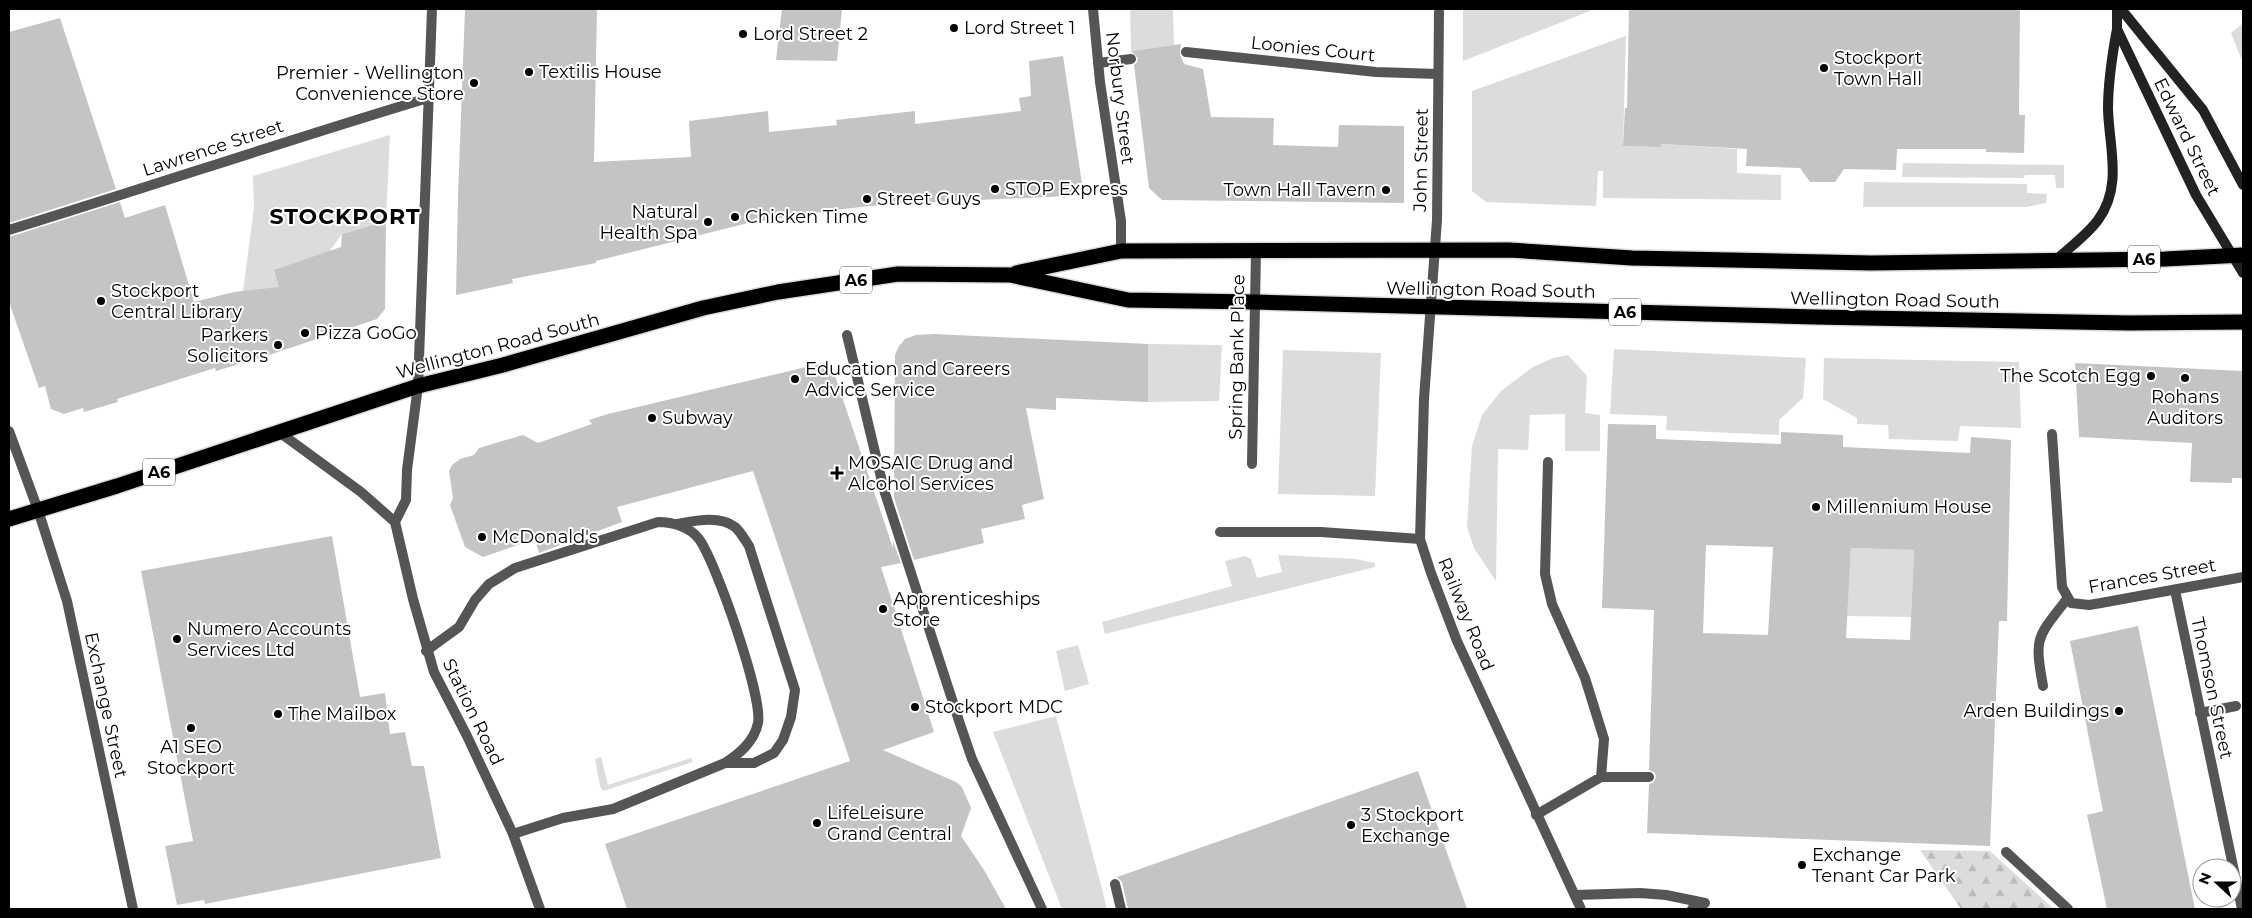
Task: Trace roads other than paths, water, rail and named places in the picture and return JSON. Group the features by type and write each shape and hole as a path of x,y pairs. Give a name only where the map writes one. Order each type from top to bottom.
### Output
{"highway":[{"name":"Wellington Road South","path":"9,519 418,386 503,365 703,308 778,292 898,274 1010,274 1121,251 1509,250 1632,258 1861,262 2237,256"},
{"name":"Wellington Road South","path":"1010,274 1128,300 1835,318 2129,323 2243,322"}],"main road":[{"name":"Edward Street","path":"2117,9 2118,29 2196,195 2237,256 2243,273"},
{"name":"Edward Street","path":"2121,9 2203,110 2243,185"},
{"path":"2056,260 2098,220 2110,198 2114,177 2108,110 2109,68 2118,29"}],"street":[{"path":"280,432 361,492 395,522 406,500 407,470 418,386 432,9"},
{"name":"Norbury Street","path":"1093,9 1098,63 1120,222 1121,251"},
{"name":"John Street","path":"1430,308 1437,220 1439,12"},
{"name":"Loonies Court","path":"1186,52 1376,72 1438,74"},
{"path":"1098,63 1131,59"},
{"name":"Lawrence Street","path":"9,230 228,162 285,141 428,98"},
{"name":"Spring Bank Place","path":"1252,464 1256,252"},
{"name":"Railway Road","path":"1430,308 1421,456 1420,539 1457,641 1581,909"},
{"path":"847,335 884,490 960,724 972,759 1042,909"},
{"name":"Exchange Street","path":"9,431 38,510 67,601 133,909"},
{"path":"2044,686 2037,647 2041,632 2067,599 2062,587 2052,434"},
{"path":"1548,462 1545,574 1548,589 1585,678 1604,739 1601,777"},
{"path":"426,651 459,627 475,600 489,584 516,568 658,522 675,524 706,520 724,522 735,527 749,546 795,690 791,717 783,740 774,753 754,763 725,764"},
{"name":"Station Road","path":"395,522 426,651 445,697 467,736 513,834 540,909"},
{"path":"513,834 563,818 612,809 725,764 737,756 754,734 758,722 758,711 752,680 721,584 708,554 698,538 687,529 675,524"},
{"path":"1220,532 1321,532 1420,539"},
{"name":"Frances Street","path":"2067,599 2076,604 2089,605 2243,577"},
{"name":"Thomson Street","path":"2175,590 2242,909"},
{"path":"2200,713 2236,706"},
{"path":"1536,815 1601,777 1649,777"},
{"path":"2006,852 2068,909"},
{"path":"1115,884 1121,909"},
{"path":"1575,895 1640,893 1666,895 1705,902 1692,909"}],"place":[{"name":"Lord Street 1","path":"954,28"},
{"name":"Lord Street 2","path":"743,34"},
{"name":"Stockport Town Hall","path":"1824,68"},
{"name":"Textilis House","path":"529,72"},
{"name":"Premier - Wellington Convenience Store","path":"474,83"},
{"name":"STOP Express","path":"995,189"},
{"name":"Town Hall Tavern","path":"1386,190"},
{"name":"Street Guys","path":"867,199"},
{"name":"Chicken Time","path":"735,217"},
{"name":"Natural Health Spa","path":"708,222"},
{"name":"Stockport Central Library","path":"101,301"},
{"name":"Pizza GoGo","path":"305,333"},
{"name":"Parkers Solicitors","path":"278,345"},
{"name":"The Scotch Egg","path":"2151,376"},
{"name":"Rohans Auditors","path":"2185,378"},
{"name":"Education and Careers Advice Service","path":"795,379"},
{"name":"Subway","path":"652,418"},
{"name":"MOSAIC Drug and Alcohol Services","path":"837,473"},
{"name":"Millennium House","path":"1816,507"},
{"name":"McDonald's","path":"482,537"},
{"name":"Apprenticeships Store","path":"883,609"},
{"name":"Numero Accounts Services Ltd","path":"177,639"},
{"name":"Stockport MDC","path":"915,707"},
{"name":"Arden Buildings","path":"2119,711"},
{"name":"The Mailbox","path":"278,714"},
{"name":"A1 SEO Stockport","path":"191,728"},
{"name":"LifeLeisure Grand Central","path":"817,823"},
{"name":"3 Stockport Exchange","path":"1351,825"},
{"name":"Exchange Tenant Car Park","path":"1802,865"}],"district":[{"name":"STOCKPORT","path":"345,216"}]}
